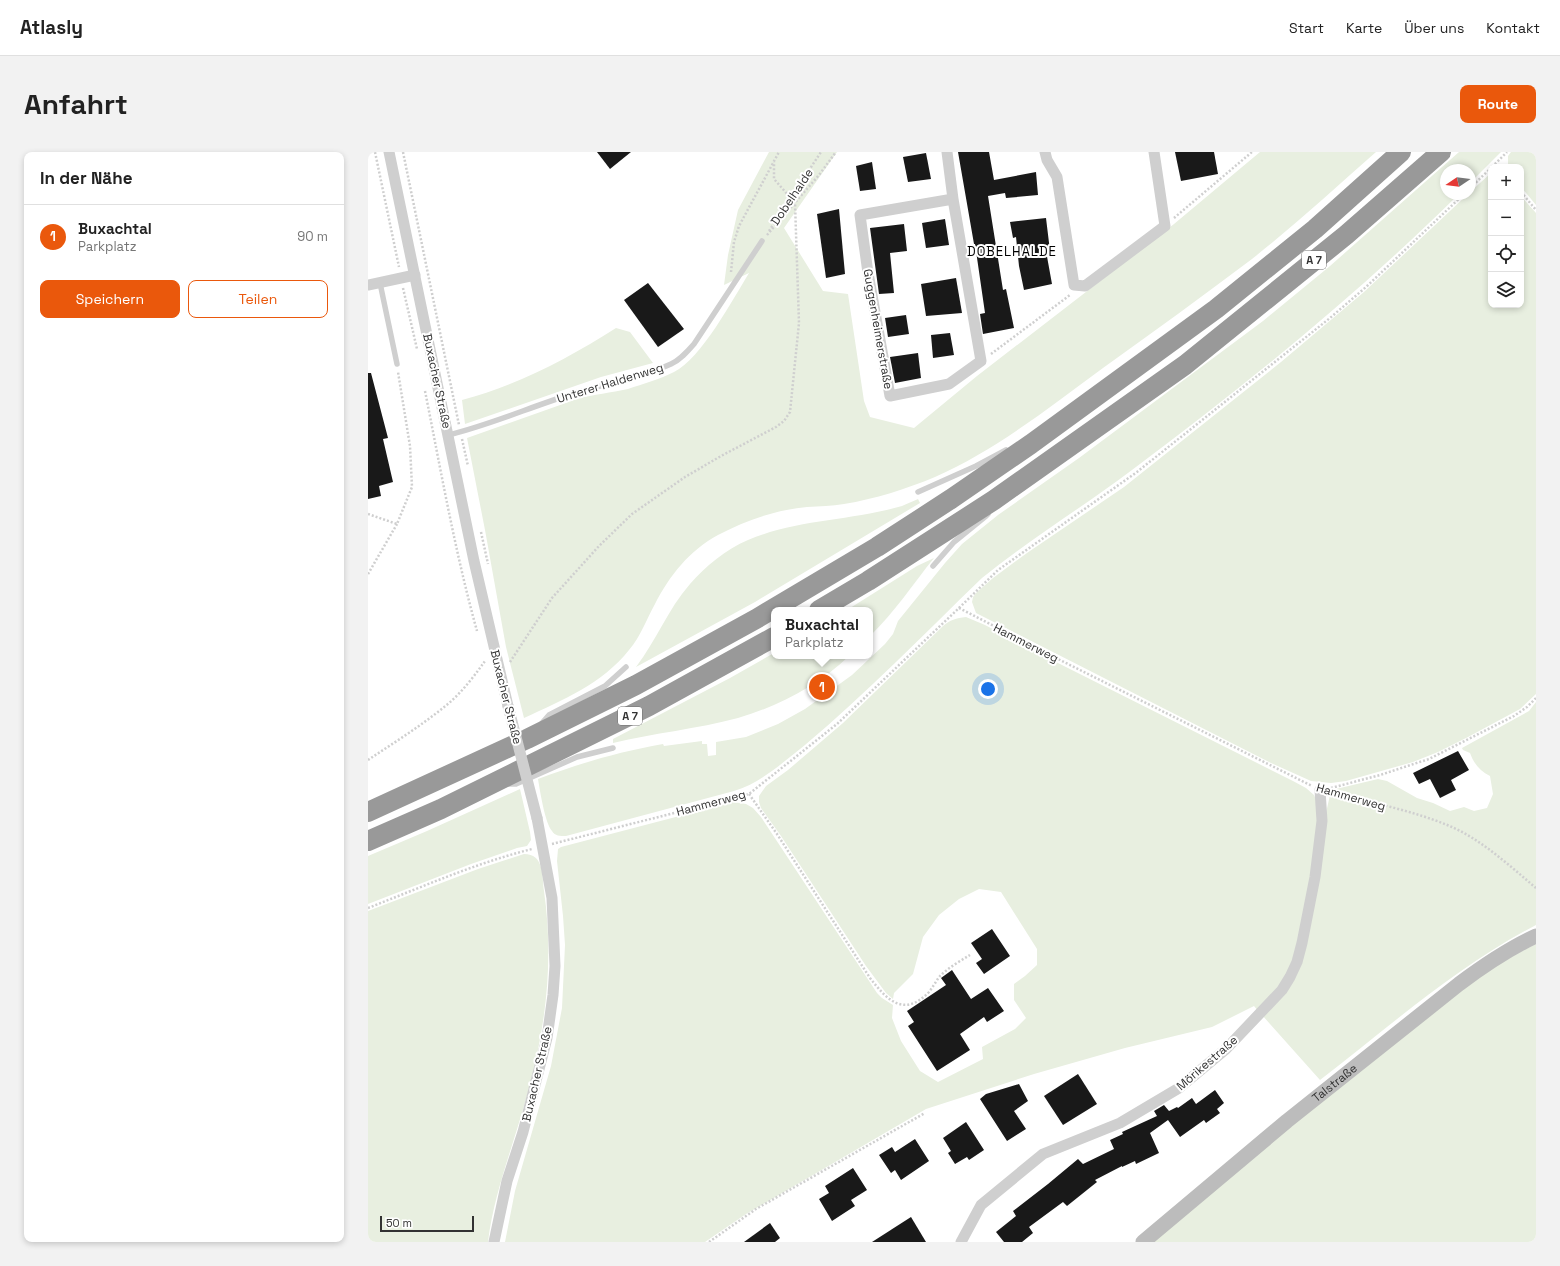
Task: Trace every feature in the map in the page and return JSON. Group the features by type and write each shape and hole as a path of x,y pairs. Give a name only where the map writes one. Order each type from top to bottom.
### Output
{"highway":[{"name":"A 7","path":"776,607 878,547 1031,444 1216,309 1315,229 1401,152"},
{"name":"A 7","path":"824,607 868,581 994,500 1185,365 1346,235 1441,152"},
{"name":"A 7","path":"368,812 527,739 636,685 771,610"},
{"name":"A 7","path":"368,841 441,809 482,787 649,706 771,639"}],"street":[{"name":"Buxacher Straße","path":"389,152 474,561 508,706 537,818 552,898 555,966 553,995 546,1045 523,1132 507,1181 494,1242"},
{"path":"947,152 953,199 980,358"},
{"path":"1045,152 1047,160 1057,177 1074,285 1085,286 1165,226 1154,152"},
{"name":"Guggenheimerstraße","path":"953,199 860,215 868,273 890,396 950,384 981,361 980,358"},
{"path":"368,285 415,275"},
{"name":"Mörikestraße","path":"961,1242 981,1205 1042,1154 1120,1123 1180,1088 1226,1049 1282,990 1290,978 1297,962 1314,884 1322,821 1320,790"},
{"name":"Talstraße","path":"1143,1242 1287,1121 1459,984 1476,971 1512,948 1536,936"}],"lane":[{"name":"Unterer Haldenweg","path":"448,436 571,394 652,371 681,358 694,344 762,241"},
{"path":"380,283 397,364"},
{"path":"918,492 976,466 1006,450 1031,444"},
{"path":"934,566 954,542 986,516 994,500"},
{"path":"527,739 549,715 605,686 626,667"},
{"path":"482,787 516,784 577,757 613,748"}],"path":[{"path":"375,152 401,278"},
{"path":"403,152 461,432"},
{"path":"733,284 731,271 734,242 739,226 779,152"},
{"name":"Dobelhalde","path":"762,241 821,152"},
{"path":"762,241 836,152"},
{"path":"1165,226 1252,152"},
{"path":"1496,163 1507,152"},
{"path":"507,666 532,626 552,598 599,546 632,514 685,477 776,427 784,421 790,412 799,323 795,203 774,179 774,162"},
{"path":"1476,183 1488,172"},
{"path":"1524,196 1536,210"},
{"path":"959,608 998,570 1137,472 1330,318 1366,287 1458,200"},
{"path":"980,358 992,354 998,350 1069,296 1078,285"},
{"path":"368,574 398,524 412,487 410,446 397,364"},
{"path":"368,514 398,524"},
{"name":"Hammerweg","path":"368,908 506,856 749,794 837,724 959,608 1320,790 1422,817 1452,827 1494,853 1536,888"},
{"path":"368,760 450,703 485,661"},
{"path":"1320,790 1380,775 1429,760 1514,716 1527,707 1536,698"},
{"path":"749,794 882,994 901,1005 909,1005 923,998 939,977 970,955"},
{"path":"709,1242 756,1209 925,1113"}],"green space":[{"path":"769,152 837,152 784,228 823,291 848,294 864,401 870,417 914,428 977,376 1174,224 1260,152 1376,152 1252,259 1043,413 980,454 935,477 902,489 856,502 795,508 761,516 739,525 708,541 689,556 667,583 637,639 618,662 594,682 581,690 524,718 506,647 467,438 577,399 628,389 669,375 684,365 695,355 716,327 749,273 724,285 728,255 738,210"},
{"path":"1459,152 1501,152 1476,177 1476,164 1445,164"},
{"path":"1511,152 1536,152 1536,205 1524,191 1524,164 1508,164 1508,156"},
{"path":"1440,169 1440,200 1453,200 1381,268 1259,372 1175,438 982,578 851,705 780,765 753,783 734,791 566,836 553,833 549,827 545,814 538,779 600,758 663,744 664,746 702,741 702,744 707,744 708,756 716,755 716,742 746,737 778,724 805,709 852,675 869,659 873,659 873,655 893,634 898,621 962,544 998,515 1079,458 1263,321 1330,266"},
{"path":"1488,176 1488,308 1524,308 1524,199 1536,213 1536,694 1520,709 1438,752 1413,762 1346,781 1331,783 1311,781 1271,763 976,613 972,602 973,597 993,578 1124,487 1281,362 1364,292 1462,200 1476,200 1476,187"},
{"path":"616,328 630,332 653,363 601,377 465,424 462,400 503,387 542,370"},
{"path":"918,499 920,503 755,602 636,667 650,647 675,604 690,584 717,559 732,548 767,533 805,524 883,511 902,506"},
{"path":"934,558 895,608 873,633 873,607 852,607 917,566"},
{"path":"966,617 985,625 1293,781 1306,788 1314,795 1317,802 1319,823 1301,937 1287,976 1258,1011 1254,1006 1212,1027 1125,1048 1034,1074 926,1109 746,1214 705,1242 505,1242 515,1191 551,1066 562,1008 565,945 557,861 558,849 561,847 733,802 746,804 753,808 761,817 877,993 893,1005 892,1018 901,1041 920,1071 938,1082 983,1059 982,1047 1015,1029 1026,1018 1014,1000 1014,984 1037,965 1037,949 1001,892 979,889 959,899 939,915 923,937 913,974 894,993 893,999 886,993 866,966 761,808 759,802 759,796 766,786 788,770 843,723 943,626 953,620"},
{"path":"771,655 771,659 845,659 812,685 783,701 753,713 723,722 613,743 613,739 730,678"},
{"path":"1536,702 1536,925 1507,941 1451,978 1320,1080 1262,1015 1287,986 1330,795 1336,789 1378,779 1387,781 1417,798 1433,803 1450,811 1464,807 1474,811 1487,808 1493,794 1490,776 1483,772 1475,764 1470,753 1462,748 1529,711"},
{"path":"520,789 531,840 527,846 471,864 368,904 368,856"},
{"path":"524,854 531,855 539,861 542,872 548,943 546,994 534,1070 500,1186 488,1242 368,1242 368,911 478,869"},
{"path":"1536,944 1536,1242 1152,1242 1292,1124 1485,972"}],"building":[{"path":"597,152 631,152 610,169"},
{"path":"958,152 989,152 994,180 1036,172 1038,195 1006,198 1005,193 988,196 1003,290 1006,289 1014,328 983,334 980,314 985,313 975,244"},
{"path":"1175,152 1214,152 1218,174 1181,181"},
{"path":"926,153 931,179 908,182 903,157"},
{"path":"872,162 876,189 860,191 856,166"},
{"path":"839,209 845,274 826,278 817,214"},
{"path":"1046,218 1050,251 1046,251 1052,284 1024,290 1019,266 1016,237 1013,238 1010,222"},
{"path":"945,219 949,245 926,248 922,223"},
{"path":"904,224 907,251 890,253 894,293 879,294 870,228"},
{"path":"956,278 962,313 926,316 921,284"},
{"path":"648,283 684,329 658,347 624,300"},
{"path":"906,315 909,334 888,337 885,318"},
{"path":"950,333 954,355 933,358 931,335"},
{"path":"918,353 921,378 895,383 890,357"},
{"path":"368,373 371,373 388,438 383,439 393,482 379,486 381,496 368,499"},
{"path":"1458,751 1469,770 1451,780 1456,790 1440,798 1430,779 1419,784 1413,773"},
{"path":"992,929 1010,956 984,974 976,963 982,959 971,943"},
{"path":"952,970 971,999 988,988 1004,1011 987,1022 984,1017 960,1034 970,1050 937,1071 908,1026 914,1022 907,1011 946,985 941,978"},
{"path":"1078,1074 1097,1104 1063,1125 1044,1096"},
{"path":"1019,1084 1028,1101 1014,1111 1026,1129 1007,1141 980,1099 986,1094"},
{"path":"1215,1090 1224,1103 1217,1109 1220,1113 1206,1123 1204,1120 1180,1137 1168,1120 1150,1133 1159,1153 1136,1164 1135,1161 1122,1166 1095,1180 1097,1182 1067,1206 1063,1202 1029,1227 1033,1233 1022,1242 1004,1242 996,1232 1016,1216 1013,1211 1078,1159 1083,1164 1114,1149 1110,1140 1123,1134 1122,1132 1157,1116 1154,1111 1164,1105 1169,1111 1177,1107 1178,1108 1192,1098 1196,1104"},
{"path":"966,1122 984,1150 969,1160 967,1157 955,1164 948,1153 951,1151 943,1138"},
{"path":"915,1139 929,1161 901,1180 895,1170 891,1173 879,1155 892,1147 895,1152"},
{"path":"853,1168 867,1190 851,1200 855,1206 832,1221 819,1199 829,1193 825,1186"},
{"path":"911,1217 926,1242 872,1242"},
{"path":"770,1223 780,1238 775,1242 744,1242"}],"place":[{"name":"Buxachtal","path":"822,687"}],"district":[{"name":"DOBELHALDE","path":"1012,251"}]}
